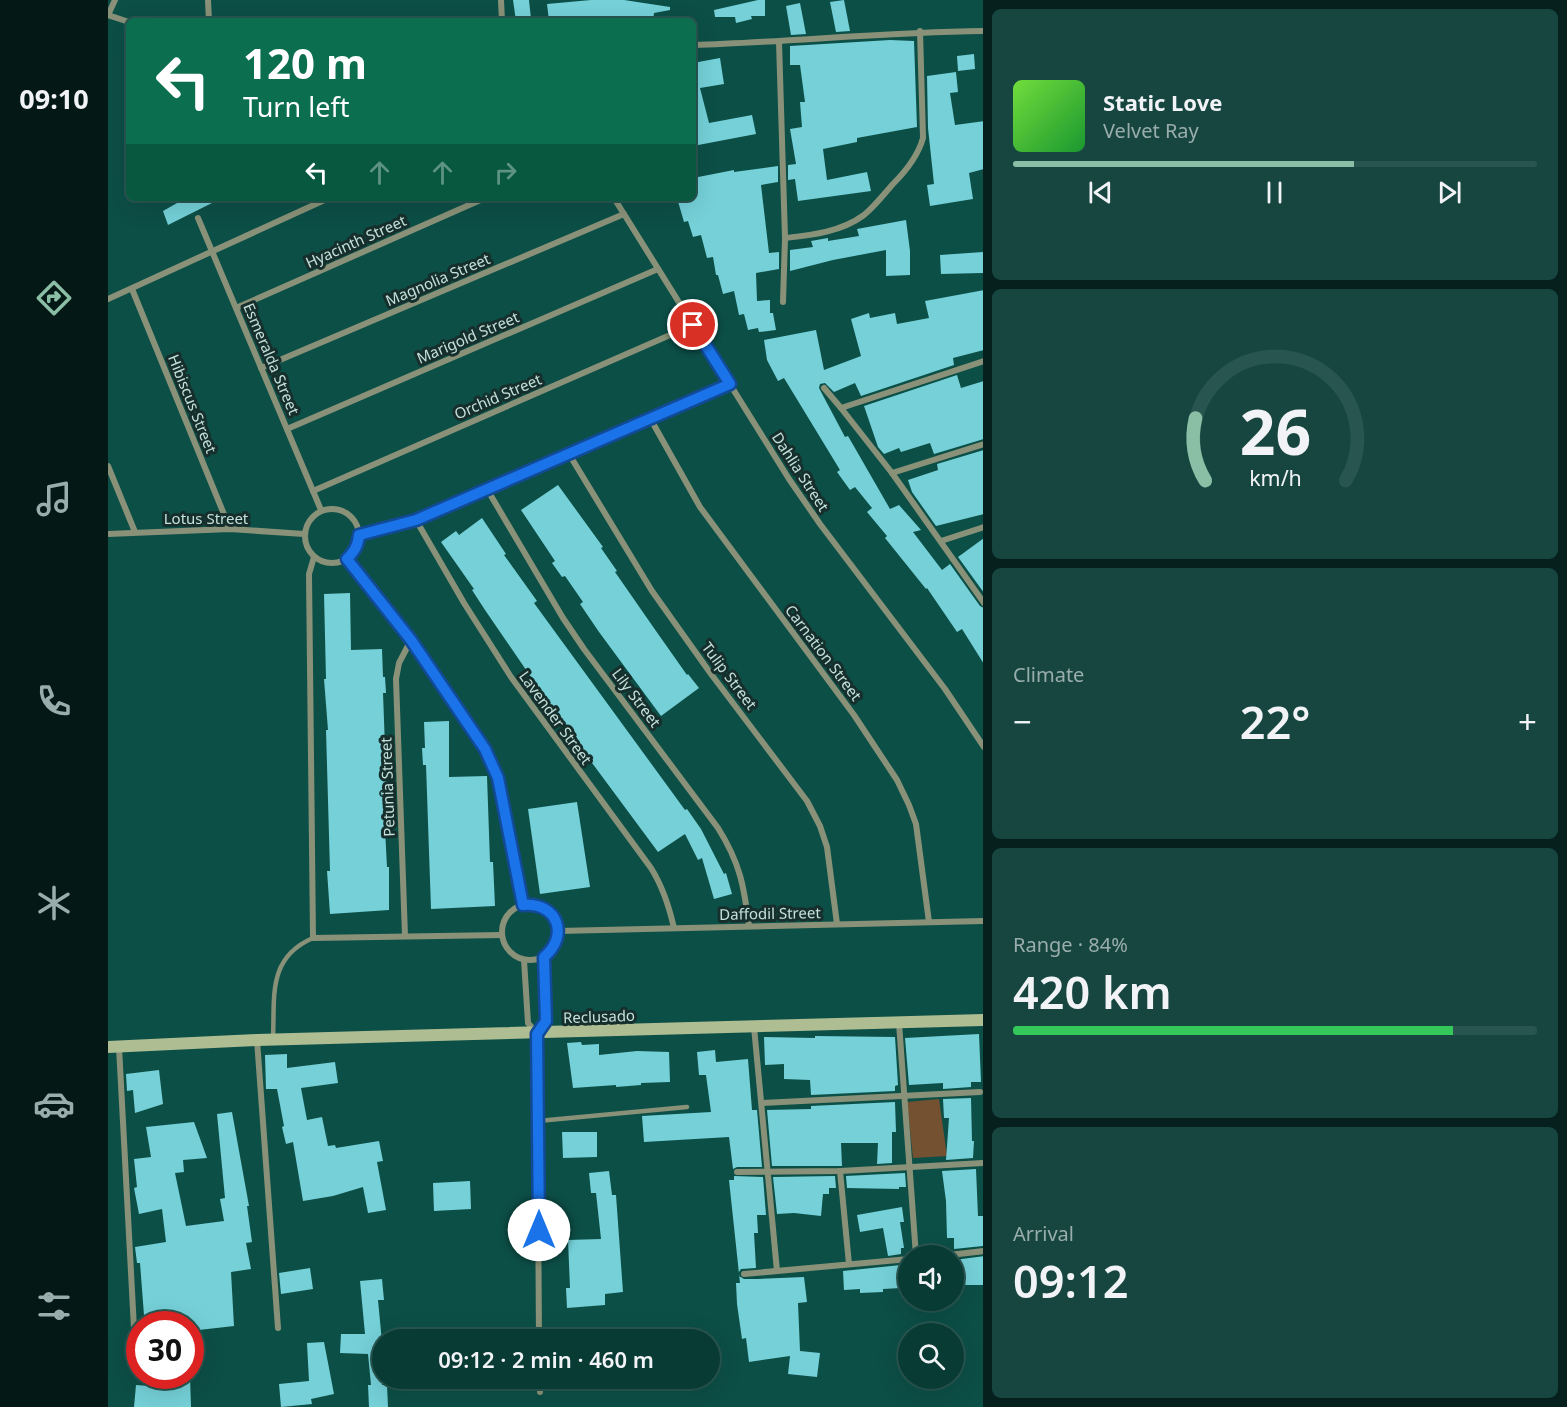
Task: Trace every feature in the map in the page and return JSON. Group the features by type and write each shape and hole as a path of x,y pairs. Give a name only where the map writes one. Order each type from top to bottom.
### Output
{"street":[{"path":"115,0 108,15 126,21"},
{"path":"208,0 209,18"},
{"path":"501,0 502,18"},
{"path":"785,238 821,234 854,222 865,214 910,165 923,138 920,31"},
{"path":"696,45 779,42 920,31 983,31"},
{"path":"779,42 785,238 783,302"},
{"path":"108,298 322,201"},
{"name":"Hyacinth Street","path":"236,308 477,201"},
{"name":"Dahlia Street","path":"616,201 789,479 820,524 945,690 983,746"},
{"name":"Magnolia Street","path":"261,368 624,214"},
{"name":"Esmeralda Street","path":"198,218 321,510"},
{"name":"Marigold Street","path":"287,429 658,269"},
{"name":"Hibiscus Street","path":"132,289 230,529"},
{"name":"Orchid Street","path":"313,490 693,325"},
{"path":"841,408 983,361"},
{"path":"359,535 416,520 730,384"},
{"path":"824,388 892,473 983,602"},
{"name":"Carnation Street","path":"650,418 700,507 854,715 897,780 916,824 929,922"},
{"path":"892,473 983,444"},
{"name":"Tulip Street","path":"569,454 652,591 711,674 807,801 820,826 827,847 837,924"},
{"path":"108,466 135,532"},
{"name":"Lily Street","path":"487,489 584,649 718,828 728,845 743,883 749,926"},
{"path":"331,508 342,510 351,516 357,525 358,544 354,553 347,559 330,563 322,562 314,557 305,543 306,524 321,510 331,508"},
{"name":"Lavender Street","path":"416,520 464,603 511,677 651,868 668,902 674,928"},
{"path":"941,541 983,527"},
{"name":"Lotus Street","path":"108,534 230,529 304,534"},
{"path":"314,557 309,574 313,938 502,935"},
{"path":"347,559 411,640 485,749 498,778 523,905"},
{"name":"Petunia Street","path":"405,936 396,679 399,663 411,640"},
{"path":"533,904 550,913 556,921 558,931 552,950 544,957 534,960 516,957 509,951 502,935 507,916 514,909 533,904"},
{"name":"Daffodil Street","path":"558,931 983,921"},
{"path":"539,1329 537,1034 546,1021 544,957"},
{"path":"524,960 528,1023 537,1034"},
{"name":"Reclusado","path":"113,1046 983,1020"},
{"path":"898,1022 915,1245"},
{"path":"754,1026 777,1271"},
{"path":"257,1040 278,1328"},
{"path":"113,1046 132,1311"},
{"path":"762,1103 980,1092"},
{"path":"737,1172 840,1171 983,1163"},
{"path":"840,1171 849,1264"},
{"path":"964,1253 983,1251"},
{"path":"744,1274 898,1259"}],"lane":[{"path":"273,1040 275,982 280,966 290,952 301,943 313,938"},
{"path":"538,1121 687,1107"}],"shaded area":[{"path":"939,1099 947,1156 913,1158 907,1102"}],"building":[{"path":"513,0 529,0 531,18 516,18"},
{"path":"624,0 670,7 670,10 654,13 653,18 634,18 634,16 549,18 547,4"},
{"path":"765,0 765,16 751,16 752,19 736,23 735,17 715,17 714,10"},
{"path":"844,0 850,31 836,32 830,2"},
{"path":"800,3 806,34 791,35 786,6"},
{"path":"890,40 914,41 917,127 857,138 857,142 823,149 827,180 867,172 871,191 798,201 795,179 788,180 788,165 796,164 790,129 802,127 800,102 805,102 800,65 790,65 790,46"},
{"path":"974,54 975,69 958,71 957,56"},
{"path":"720,58 724,84 700,88 709,123 752,115 756,134 696,145 696,62"},
{"path":"956,72 958,92 950,93 955,125 983,121 983,169 969,173 973,199 930,206 927,185 934,184 928,128 927,76"},
{"path":"778,166 778,182 761,185 769,253 779,252 779,269 756,273 757,301 770,300 770,313 773,313 776,330 759,332 758,328 748,330 744,314 739,315 734,291 723,294 718,275 716,275 713,257 707,258 701,235 693,237 688,221 684,222 678,201 696,201 696,177 734,170 734,172"},
{"path":"181,201 216,201 168,225 163,211"},
{"path":"906,220 910,275 886,276 886,250 790,271 790,250 813,247 811,241 859,236 857,229"},
{"path":"983,252 983,273 941,274 940,255"},
{"path":"983,290 983,350 953,358 954,365 861,396 855,383 834,392 825,383 820,384 819,388 845,437 848,436 890,509 899,505 921,530 913,532 942,570 950,564 983,608 983,662 962,629 957,632 927,588 885,538 887,536 867,512 872,508 855,487 850,490 837,472 840,470 784,378 778,381 767,360 764,340 816,330 824,370 861,356 851,319 869,313 870,318 895,313 897,324 929,318 925,301"},
{"path":"957,375 961,388 983,381 983,439 934,454 930,443 901,452 899,448 884,454 878,447 864,406"},
{"path":"983,450 983,514 936,526 912,492 908,480 938,470 937,464"},
{"path":"558,485 603,547 601,548 617,571 615,572 687,675 699,688 661,716 599,632 580,604 583,602 565,576 562,577 552,563 555,561 521,510"},
{"path":"482,518 506,554 504,555 537,601 534,603 701,829 724,874 726,873 732,894 714,899 702,858 698,860 685,834 658,852 561,721 485,610 472,590 474,589 441,542 456,531 459,535"},
{"path":"983,539 983,592 958,557"},
{"path":"350,593 351,650 382,649 386,693 383,693 389,910 330,914 327,871 330,871 326,730 328,730 324,679 326,679 324,594"},
{"path":"449,721 449,777 487,776 490,862 493,862 495,906 431,909 426,765 423,765 422,748 425,748 424,722"},
{"path":"577,802 590,887 540,894 528,809"},
{"path":"979,1034 981,1082 971,1082 971,1087 943,1089 943,1083 909,1085 905,1038"},
{"path":"815,1036 895,1037 898,1085 895,1086 895,1091 811,1095 810,1080 784,1079 784,1064 765,1065 764,1037 815,1038"},
{"path":"581,1042 582,1045 599,1044 599,1055 637,1051 669,1052 670,1082 573,1088 567,1043"},
{"path":"715,1050 716,1062 748,1059 752,1110 757,1110 762,1167 733,1169 729,1137 644,1142 642,1116 711,1112 706,1075 699,1075 697,1052"},
{"path":"287,1054 287,1068 335,1062 338,1083 301,1088 307,1120 322,1117 328,1146 335,1145 336,1148 379,1141 383,1161 377,1162 386,1210 368,1213 363,1187 333,1196 303,1201 293,1142 286,1144 282,1127 284,1126 277,1089 266,1089 265,1055"},
{"path":"159,1070 163,1104 135,1113 133,1090 127,1091 126,1074"},
{"path":"971,1098 973,1158 946,1160 949,1118 944,1118 943,1099"},
{"path":"895,1102 896,1132 892,1132 892,1163 877,1164 878,1143 841,1143 842,1166 772,1166 767,1110"},
{"path":"232,1112 249,1206 247,1206 252,1242 246,1243 251,1269 231,1272 234,1326 204,1329 204,1311 144,1311 140,1263 137,1263 135,1247 166,1242 162,1209 139,1214 134,1188 137,1187 134,1159 151,1157 146,1127 194,1122 207,1158 183,1160 184,1172 175,1173 186,1226 224,1221 220,1199 225,1198 217,1114"},
{"path":"562,1132 597,1132 597,1157 563,1158"},
{"path":"976,1169 978,1216 983,1216 983,1246 964,1248 964,1245 954,1245 954,1238 947,1238 942,1171"},
{"path":"609,1171 612,1195 616,1195 623,1292 605,1294 605,1305 567,1308 566,1288 570,1288 568,1240 601,1239 596,1193 591,1193 589,1173"},
{"path":"905,1173 906,1187 899,1187 899,1189 847,1188 846,1176"},
{"path":"734,1176 763,1177 766,1215 757,1215 758,1233 754,1233 756,1268 741,1269 739,1274 729,1180 734,1180"},
{"path":"835,1176 836,1188 829,1188 829,1194 823,1194 821,1216 777,1214 773,1177"},
{"path":"470,1181 471,1209 434,1211 433,1183"},
{"path":"902,1207 904,1222 900,1222 904,1245 898,1245 898,1254 888,1256 883,1228 860,1232 857,1215"},
{"path":"983,1256 983,1285 964,1285 964,1259"},
{"path":"898,1265 898,1288 883,1289 883,1292 860,1293 860,1289 844,1290 843,1271"},
{"path":"310,1268 313,1289 281,1294 279,1273"},
{"path":"739,1276 744,1279 804,1277 807,1302 798,1303 800,1351 820,1353 817,1377 788,1374 790,1356 749,1362 746,1338 742,1339 737,1304 736,1283 740,1283"},
{"path":"382,1279 384,1300 378,1300 381,1329 372,1329 372,1389 387,1389 388,1407 369,1407 368,1385 371,1385 368,1354 340,1353 341,1334 365,1334 360,1281"},
{"path":"324,1342 334,1394 311,1399 312,1404 281,1407 279,1384 309,1381 307,1343"},
{"path":"136,1389 190,1389 191,1407 134,1407"}],"route":[{"path":"539,1230 537,1034 546,1021 544,957 552,950 556,941 558,931 556,921 542,907 533,904 523,905 498,778 485,749 411,640 347,559 354,553 359,535 416,520 730,384 693,325"}]}
